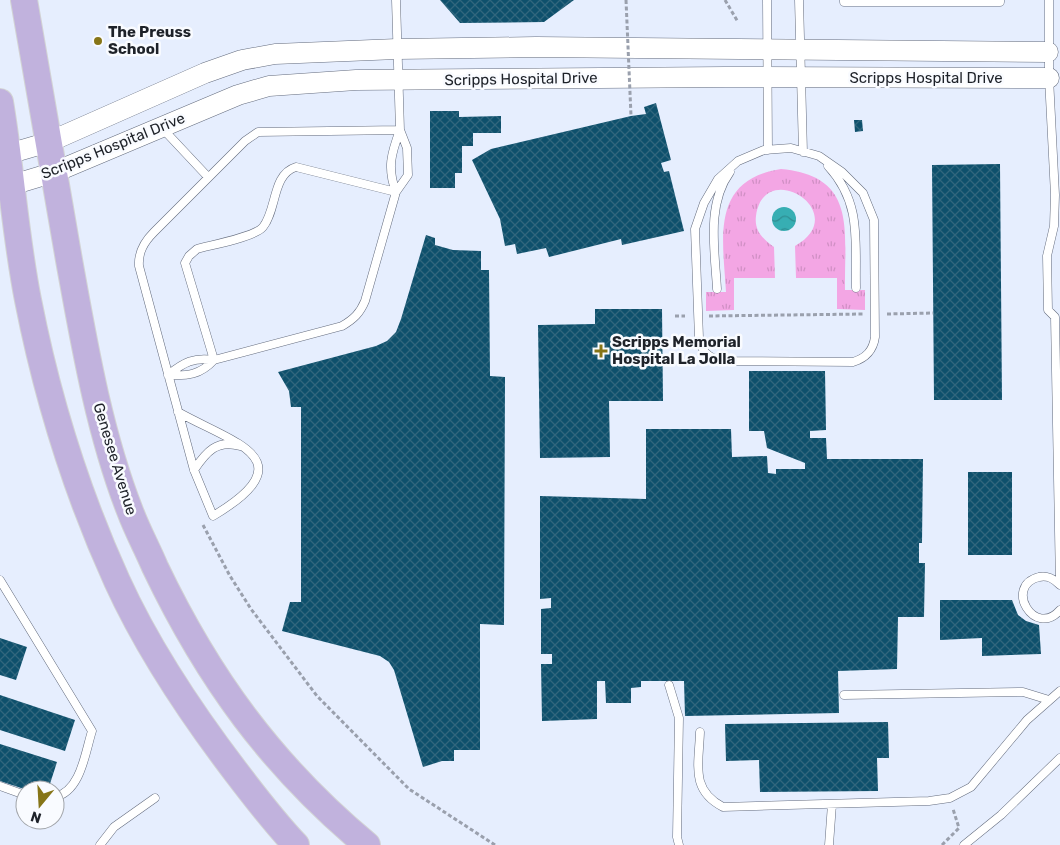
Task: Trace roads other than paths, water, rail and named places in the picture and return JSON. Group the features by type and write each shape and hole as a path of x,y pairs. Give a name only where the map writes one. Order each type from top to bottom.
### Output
{"main road":[{"name":"Genesee Avenue","path":"24,0 81,328 101,417 130,511 171,600 204,660 258,736 328,813 367,845"},
{"path":"0,102 28,298 47,384 80,492 118,582 162,666 214,744 279,828 296,845"}],"street":[{"name":"Scripps Hospital Drive","path":"8,154 49,142 205,73 242,60 275,54 397,49 768,49 800,51 1048,52"},
{"name":"Scripps Hospital Drive","path":"12,185 54,172 238,94 270,86 356,80 767,77 1049,78"}],"lane":[{"path":"168,375 184,362 200,358 214,360 342,326 352,320 361,310 396,192 408,175 407,148 400,130 396,0"},
{"path":"766,0 768,150"},
{"path":"799,0 802,152"},
{"path":"844,0 844,2 1000,0"},
{"path":"1049,0 1048,52 1055,195 1054,226 1048,256 1048,310 1057,315 1060,584"},
{"path":"161,127 208,177"},
{"path":"178,412 247,448 254,456 257,465 256,478 251,489 234,503 213,516 194,470 178,412 168,375 138,266 138,256 147,239 245,141 258,132 400,130"},
{"path":"396,192 390,174 394,147 400,130"},
{"path":"791,148 802,152 818,156 842,172 863,193 874,220 875,314 873,347 862,359 853,362 720,361 712,358 700,346 698,316 695,230 704,203 718,179 738,161 768,150 791,148"},
{"path":"818,156 840,179 852,203 855,223 856,288"},
{"path":"717,289 714,218 716,201 723,182 738,161"},
{"path":"214,360 185,263 189,256 197,249 258,232 268,219 283,176 288,170 296,167 396,192"},
{"path":"1054,226 1060,235"},
{"path":"168,375 188,376 204,371 214,360"},
{"path":"194,470 208,451 222,443 247,448"},
{"path":"1060,584 1049,577 1036,578 1026,586 1023,599 1028,611 1038,618 1051,617 1060,610"},
{"path":"0,580 92,731 76,781 65,792"},
{"path":"668,685 679,718 677,837 680,845"},
{"path":"700,732 699,782 703,793 713,802 723,807 884,803 950,798 971,788 990,768 1028,720 1060,691"},
{"path":"844,695 1023,692 1049,700"},
{"path":"964,845 1001,815 1060,758"},
{"path":"0,786 15,791"},
{"path":"100,845 114,827 155,798"},
{"path":"829,845 832,804"}],"water":[{"path":"784,207 789,208 795,214 795,224 789,230 784,231 779,230 773,224 772,219 773,214 779,208"}],"place":[{"name":"The Preuss School","path":"98,41"},
{"name":"Scripps Memorial Hospital La Jolla","path":"601,351"}]}
